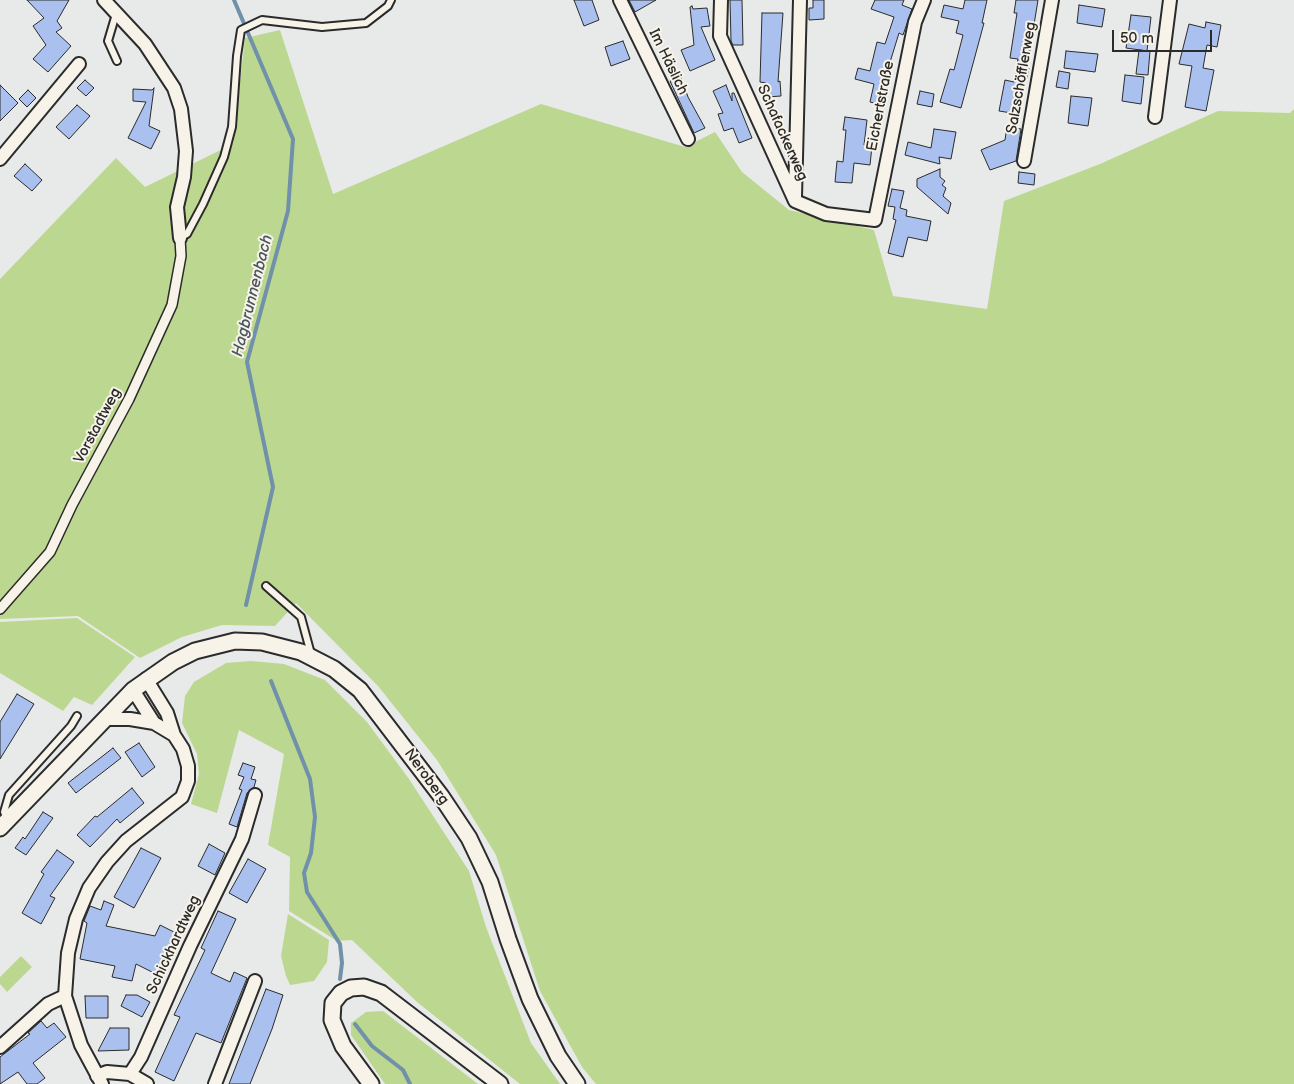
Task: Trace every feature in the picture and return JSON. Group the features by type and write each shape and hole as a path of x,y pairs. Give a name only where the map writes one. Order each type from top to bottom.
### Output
{"street":[{"path":"104,0 145,44 162,68 174,88 181,109 186,151 184,176 177,207 180,238"},
{"name":"Im Häslich","path":"620,0 688,139"},
{"name":"Schafackerweg","path":"720,0 720,36 795,201 826,214 875,220"},
{"path":"795,201 800,0"},
{"name":"Eichertstraße","path":"875,220 915,22 924,0"},
{"name":"Salzschöfflerweg","path":"1024,161 1052,0"},
{"path":"1155,117 1170,0"},
{"path":"0,159 79,64"},
{"name":"Vorstadtweg","path":"0,609 50,552 72,505 129,399 172,306 181,256 180,238"},
{"name":"Neroberg","path":"4,824 133,690 146,679 195,651 235,641 262,642 312,658 334,669 360,690 417,764 469,838 490,882 530,999 558,1056 577,1084"},
{"path":"146,679 167,713 174,735 182,749 188,766 188,781 182,797 126,841 107,862 90,888 76,919 65,976 65,996 81,1045 100,1080 107,1072 130,1074 147,1084"},
{"path":"133,690 154,723"},
{"path":"104,719 130,719 154,723 174,735"},
{"name":"Schickhardtweg","path":"130,1074 141,1057 190,946 242,839 255,795"},
{"path":"215,1084 255,981"},
{"path":"371,1084 343,1046 332,1020 333,1004 341,993 351,988 364,986 381,993 500,1084"},
{"path":"0,1047 48,1004 65,996"}],"lane":[{"path":"180,238 187,234 203,204 224,156 230,134 242,30 256,21 322,27 366,23 388,6 391,0"},
{"path":"116,14 108,41 117,61"},
{"path":"266,586 301,617 312,658"},
{"path":"4,824 4,812 9,795 71,726 77,716"}],"green space":[{"path":"280,30 333,194 541,104 685,147 715,132 742,172 789,210 874,230 893,296 987,309 1004,201 1100,164 1218,111 1290,113 1294,109 1294,1084 596,1084 582,1067 540,991 496,855 437,760 378,686 296,603 275,626 222,625 182,637 140,658 78,616 0,619 0,279 116,158 145,187 233,144 245,38"},
{"path":"77,618 135,657 92,705 74,697 63,711 0,673 0,622"},
{"path":"251,661 284,664 325,680 367,722 409,779 469,871 486,927 531,1043 560,1084 520,1084 417,1002 352,940 337,941 289,911 290,857 268,845 284,754 239,730 217,813 191,804 199,774 197,754 182,723 185,696 194,682 226,663"},
{"path":"288,914 329,940 327,962 314,981 290,985 286,976 281,956"},
{"path":"21,956 32,967 7,992 0,984 0,977"},
{"path":"383,1011 478,1084 385,1084 351,1035 351,1023 366,1012"}],"building":[{"path":"27,0 69,0 57,21 62,28 56,32 71,46 48,72 33,59 46,45 33,26 44,18"},
{"path":"574,0 592,0 599,20 584,26"},
{"path":"629,0 656,0 635,12"},
{"path":"730,0 742,0 743,45 733,45 731,41"},
{"path":"813,0 824,0 824,19 809,20 809,8 813,8"},
{"path":"875,0 904,0 902,5 912,9 903,35 899,33 887,72 891,73 882,105 870,102 874,84 855,79 858,68 870,71 877,42 885,44 894,17 871,9"},
{"path":"965,0 987,0 982,23 984,23 961,108 940,102 950,69 954,70 963,35 956,33 959,21 941,17 944,5 963,9"},
{"path":"1016,0 1038,0 1027,68 1029,68 1018,114 999,111 1005,80 1014,82 1018,59 1010,58 1017,13 1014,13"},
{"path":"1079,5 1105,9 1102,27 1077,23"},
{"path":"692,6 693,9 707,8 710,26 701,27 715,60 690,71 681,50 694,45 690,7"},
{"path":"762,13 783,13 778,82 780,81 781,96 767,97 766,83 760,82"},
{"path":"1131,15 1151,17 1147,51 1126,48"},
{"path":"1206,22 1221,25 1217,47 1207,45 1203,68 1214,70 1206,111 1185,107 1192,66 1179,64 1189,24 1205,28"},
{"path":"623,41 630,59 611,66 605,47"},
{"path":"1139,50 1150,51 1148,75 1136,74"},
{"path":"1066,51 1098,54 1095,72 1064,68"},
{"path":"1059,71 1070,73 1068,89 1056,87"},
{"path":"1125,75 1144,77 1141,104 1122,101"},
{"path":"681,77 688,97 705,128 694,133 670,81"},
{"path":"85,80 94,88 86,96 77,88"},
{"path":"0,85 18,103 0,121"},
{"path":"726,85 732,101 732,93 734,93 752,138 739,143 733,128 724,131 718,114 723,113 713,91"},
{"path":"154,88 149,126 160,131 151,149 128,138 146,102 133,101 133,89 152,90"},
{"path":"28,90 36,98 27,107 19,99"},
{"path":"920,91 934,94 932,107 917,104"},
{"path":"1071,96 1092,98 1088,126 1068,123"},
{"path":"77,105 90,116 69,139 56,127"},
{"path":"845,117 867,120 864,145 872,146 870,165 854,163 852,183 835,182 837,161 843,162 846,130 843,130"},
{"path":"1007,126 1021,129 1016,161 990,170 981,150 1005,140"},
{"path":"934,129 956,132 951,159 939,157 940,164 905,155 908,142 931,148"},
{"path":"25,164 42,180 32,191 14,176"},
{"path":"940,169 940,177 945,181 942,185 946,188 943,196 951,203 948,214 917,187 917,179"},
{"path":"1019,172 1035,174 1034,185 1018,183"},
{"path":"892,189 904,191 900,208 907,210 906,216 931,221 927,241 908,237 903,257 888,253 896,220 893,219 895,207 888,206"},
{"path":"17,694 34,704 0,759 0,722"},
{"path":"139,743 155,767 142,777 125,752"},
{"path":"113,748 121,758 76,793 68,783"},
{"path":"243,763 255,767 251,779 256,780 254,787 247,793 237,827 229,824 242,790 239,789 244,777 238,775"},
{"path":"132,788 144,803 120,823 117,819 90,847 77,835 95,816 97,817"},
{"path":"43,812 53,818 26,855 15,848 23,837 25,839"},
{"path":"209,844 225,853 215,875 198,866"},
{"path":"141,848 161,858 134,908 114,897"},
{"path":"57,850 74,862 50,896 55,898 41,924 22,913 44,874 41,872"},
{"path":"248,859 266,869 247,903 229,893"},
{"path":"104,901 114,905 106,926 155,936 160,925 180,935 160,976 136,964 132,981 112,977 115,966 80,959 87,923 84,921 90,906 101,910"},
{"path":"218,911 236,919 211,973 230,982 234,972 247,978 221,1043 196,1033 174,1081 155,1072 180,1017 174,1015 205,950 201,948"},
{"path":"266,989 283,995 272,1029 250,1084 229,1084"},
{"path":"126,995 137,995 150,1002 142,1017 121,1006"},
{"path":"85,996 108,996 108,1018 86,1018"},
{"path":"41,1021 47,1028 54,1023 66,1037 33,1063 45,1078 37,1084 27,1084 18,1072 0,1084 0,1057 30,1034 28,1033"},
{"path":"110,1028 129,1028 129,1050 98,1051"}],"waterway":[{"name":"Hagbrunnenbach","path":"234,0 293,139 288,211 247,362 273,487 246,605"},
{"name":"Hagbrunnenbach","path":"271,681 310,779 315,817 311,853 304,873 307,892 340,944 342,963 340,979"},
{"name":"Hagbrunnenbach","path":"355,1024 372,1046 403,1070 410,1084"}]}
